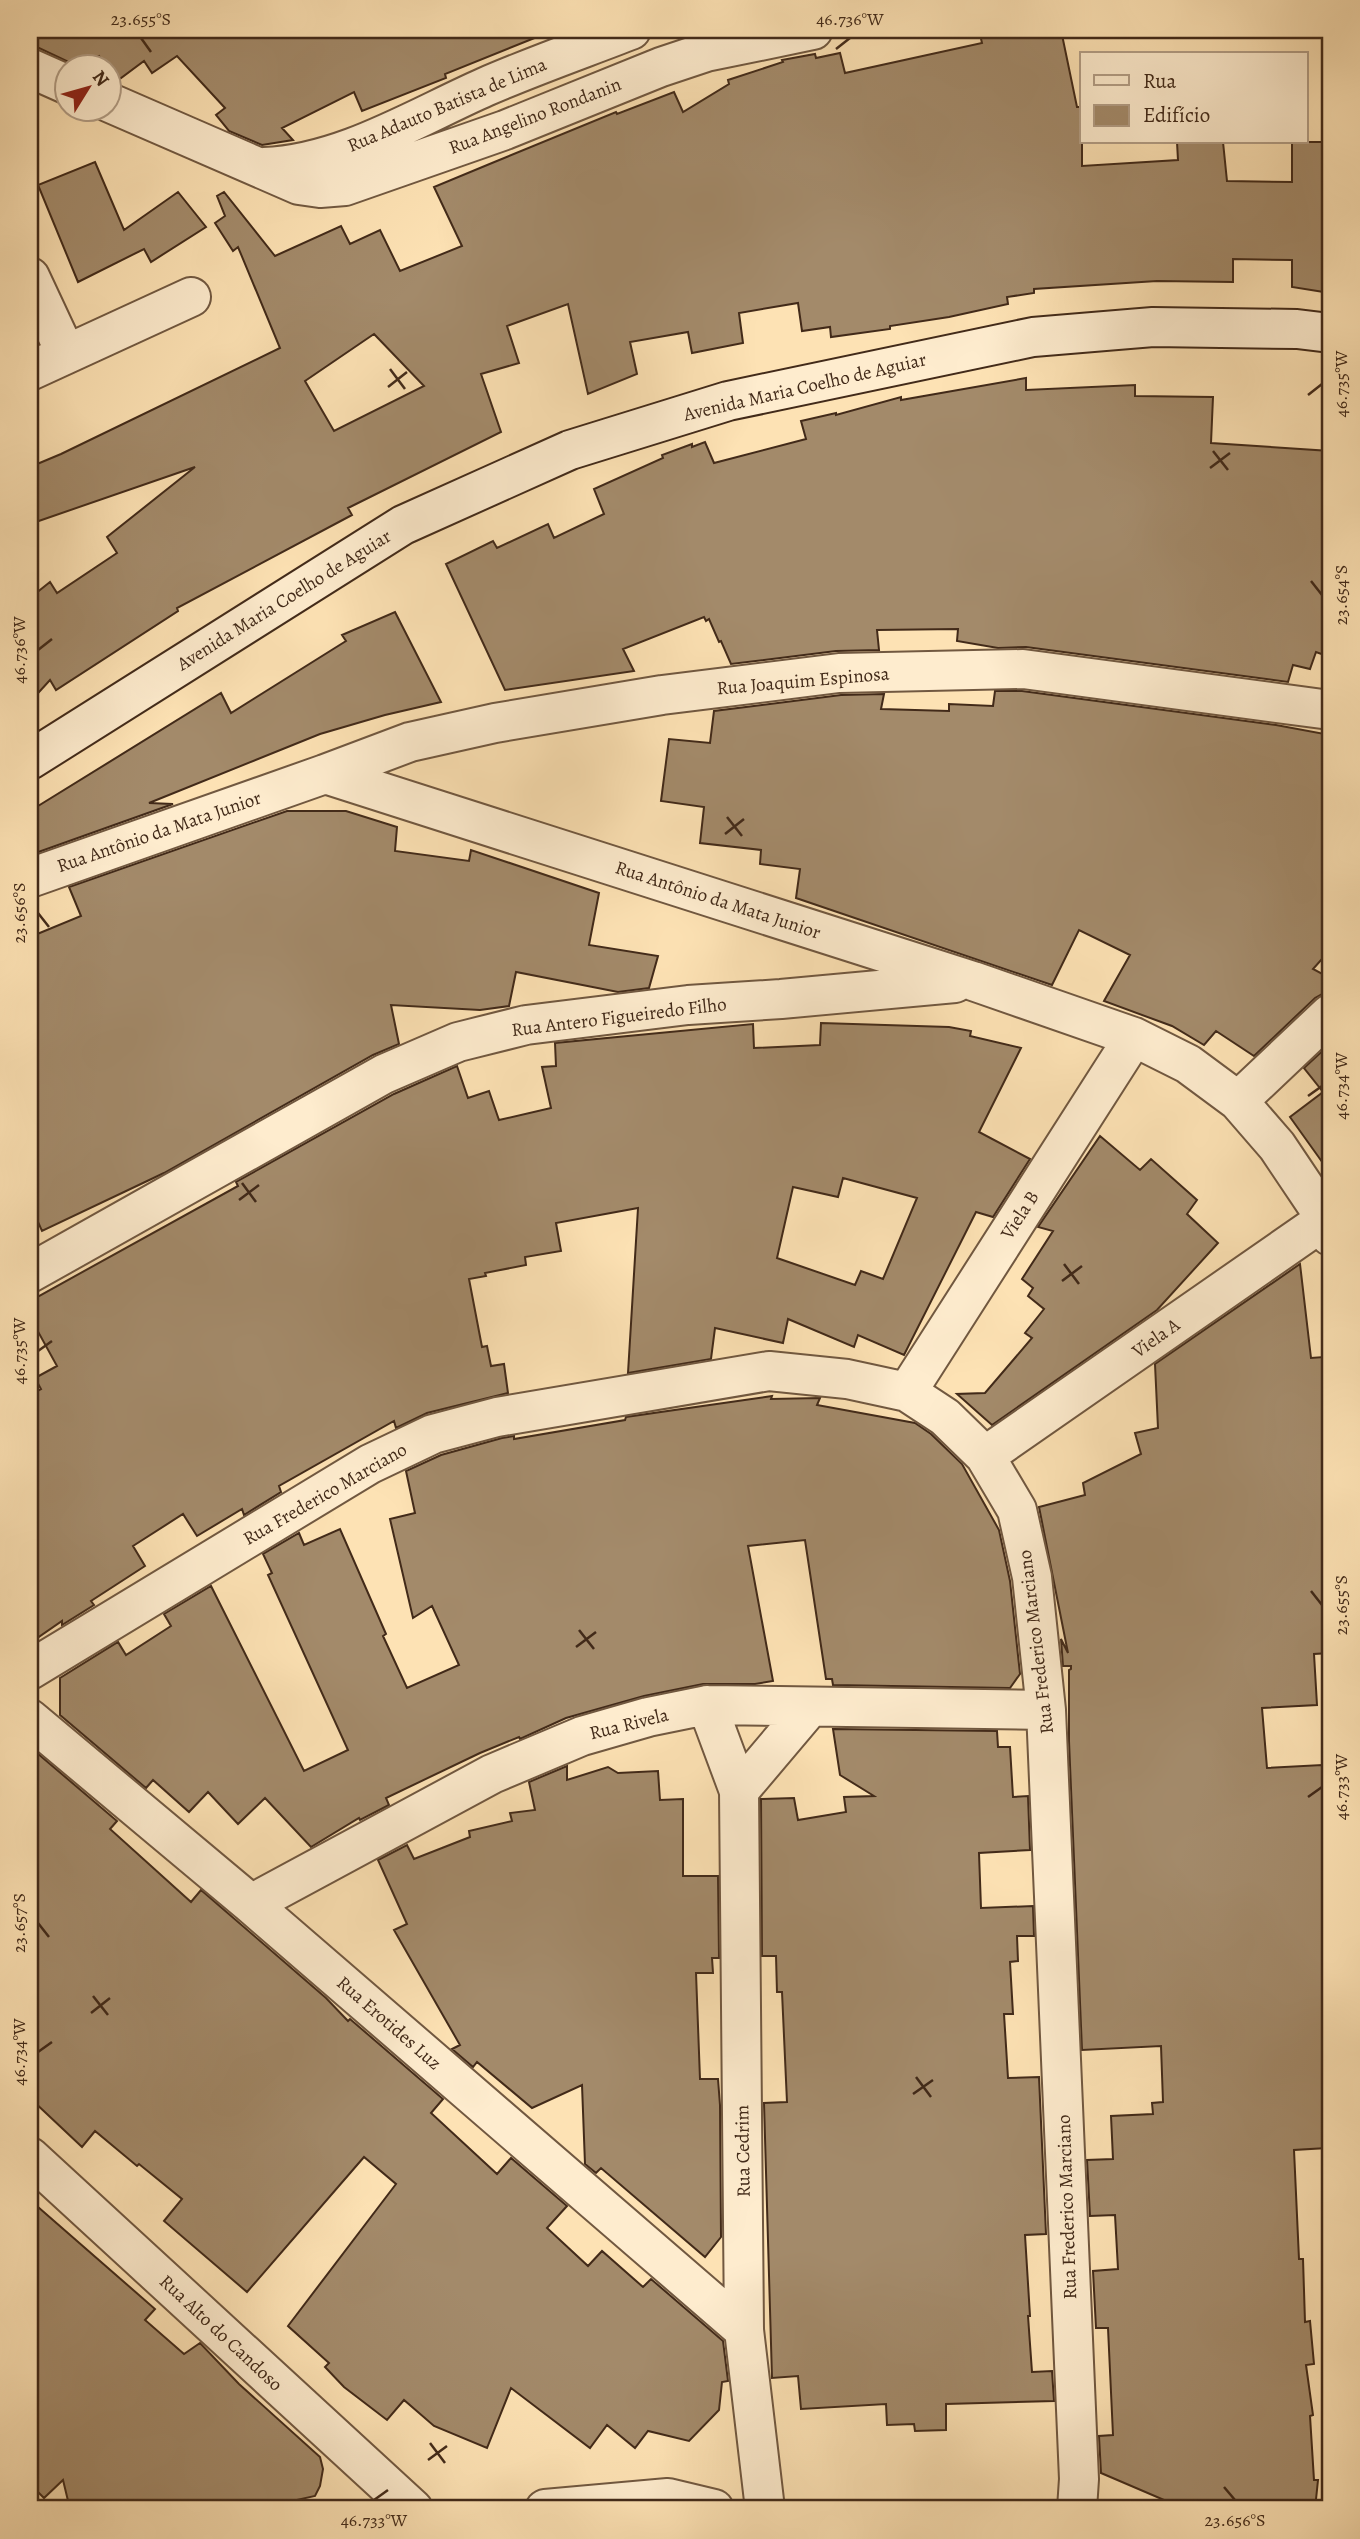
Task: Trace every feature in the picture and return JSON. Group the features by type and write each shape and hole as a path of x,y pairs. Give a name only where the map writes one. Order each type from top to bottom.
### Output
{"street":[{"name":"Rua Adauto Batista de Lima","path":"260,167 290,166 338,152 489,86 631,30"},
{"name":"Rua Angelino Rondanin","path":"122,108 299,185 320,188 345,186 505,130 661,67 706,52 813,30"},
{"path":"30,68 52,78"},
{"path":"30,277 66,354"},
{"path":"30,371 191,297"},
{"name":"Avenida Maria Coelho de Aguiar","path":"30,760 403,525 570,450 728,401 1033,337 1153,327 1297,329 1330,333"},
{"name":"Rua Joaquim Espinosa","path":"325,774 410,742 495,723 662,695 839,673 1023,669 1330,710"},
{"name":"Rua Antônio da Mata Junior","path":"30,878 325,774 973,981 1134,1037 1188,1064 1238,1101 1277,1146 1328,1227"},
{"name":"Rua Antero Figueiredo Filho","path":"30,1273 384,1074 458,1042 526,1025 688,1005 973,981"},
{"path":"1238,1101 1330,1014"},
{"name":"Viela B","path":"907,1392 1134,1037"},
{"name":"Viela A","path":"985,1456 1328,1227"},
{"name":"Rua Frederico Marciano","path":"30,1670 334,1485 370,1464 433,1434 498,1417 769,1370 847,1379 907,1392 945,1417 985,1456 1017,1510 1032,1577 1046,1710 1079,2465 1077,2509"},
{"name":"Rua Rivela","path":"251,1904 492,1774 582,1736 648,1717 707,1705 1046,1710"},
{"name":"Rua Cedrim","path":"707,1705 739,1791 744,2330 765,2509"},
{"path":"739,1791 810,1707"},
{"name":"Rua Erotides Luz","path":"30,1719 251,1904 744,2330"},
{"name":"Rua Alto do Candoso","path":"30,2157 413,2509"},
{"path":"545,2509 668,2498 713,2509"}],"building":[{"path":"30,30 552,30 445,74 446,78 362,111 354,92 282,128 293,140 262,145 229,131 216,115 225,108 177,56 152,73 144,61 122,77 122,52 52,52 52,54 30,46"},
{"path":"979,30 1012,30 1013,35 1040,30 1061,30 1077,107 1080,107 1082,166 1178,160 1177,144 1223,144 1227,181 1292,182 1292,144 1330,142 1330,293 1292,287 1292,260 1233,259 1233,282 1157,281 1034,289 1034,293 1007,297 1008,304 890,326 890,329 831,337 830,327 802,331 798,303 739,313 743,343 692,353 688,332 630,342 637,374 588,394 568,304 507,326 519,363 481,374 501,432 348,508 352,515 177,608 178,611 56,690 50,680 30,702 30,598 50,582 57,593 117,553 107,537 195,467 30,524 30,467 280,348 238,247 233,251 215,223 225,216 217,196 224,192 275,256 341,226 350,244 380,230 400,271 462,246 434,187 616,112 617,114 674,92 683,112 729,84 728,80 783,62 782,60 840,53 845,73 982,43","holes":["374,334 424,386 334,431 305,381"]},
{"path":"95,162 124,230 178,192 206,227 151,262 144,249 78,282 38,185"},
{"path":"1026,378 1026,390 1135,385 1135,396 1213,397 1211,443 1330,451 1330,657 1316,652 1310,669 1293,665 1288,682 1026,647 998,648 957,641 958,629 877,630 879,650 836,651 731,664 709,619 706,621 704,617 623,649 634,671 505,690 446,564 493,541 497,548 548,524 554,538 604,514 594,489 663,458 662,455 692,444 692,447 705,442 714,463 806,439 801,421 836,415 901,397 901,400"},
{"path":"395,612 441,702 320,734 149,803 173,804 30,855 30,811 221,693 231,713 346,641 342,635"},
{"path":"995,691 1022,691 1276,725 1330,735 1330,950 1313,969 1330,978 1330,993 1315,998 1254,1056 1216,1031 1204,1045 1172,1026 1104,1001 1130,955 1079,930 1052,985 796,898 800,869 760,864 761,850 700,843 704,807 661,801 669,739 710,743 714,711 841,695 884,694 881,709 949,711 949,704 993,706"},
{"path":"287,811 346,811 397,827 395,851 469,861 471,850 599,893 589,945 658,956 649,988 618,992 516,972 509,1006 480,1010 391,1005 399,1044 373,1055 164,1173 42,1231 30,1204 30,937 81,916 69,887"},
{"path":"821,1023 949,1027 971,1031 970,1036 1021,1048 979,1132 1030,1159 993,1217 976,1212 904,1355 858,1335 854,1347 788,1319 783,1343 715,1328 711,1359 628,1373 638,1208 556,1223 561,1251 525,1257 526,1265 469,1279 482,1347 487,1346 491,1366 504,1364 508,1393 427,1413 396,1428 394,1421 279,1486 281,1492 244,1515 242,1509 197,1536 183,1514 133,1546 145,1566 91,1601 94,1605 62,1625 62,1621 30,1643 30,1395 41,1389 35,1378 57,1366 30,1317 30,1301 238,1186 236,1182 394,1094 457,1066 468,1098 489,1091 499,1120 551,1108 542,1067 556,1066 555,1043 753,1024 754,1048 820,1045","holes":["843,1178 917,1198 883,1279 861,1271 855,1285 777,1258 793,1187 838,1197"]},
{"path":"1330,1044 1330,1173 1290,1117 1323,1092 1304,1068"},
{"path":"1100,1136 1140,1170 1151,1159 1197,1200 1187,1214 1218,1243 1157,1310 992,1425 957,1394 985,1393 1032,1338 1025,1333 1044,1309 1028,1296 1033,1288 1022,1279 1053,1231 1038,1227"},
{"path":"1300,1264 1311,1358 1324,1357 1330,1466 1330,1653 1314,1654 1317,1705 1262,1708 1267,1768 1322,1765 1324,1797 1330,1796 1330,2094 1323,2094 1327,2148 1294,2150 1299,2259 1303,2259 1305,2322 1310,2321 1314,2364 1306,2365 1313,2415 1310,2416 1314,2480 1318,2480 1315,2509 1185,2509 1101,2473 1099,2436 1113,2435 1108,2328 1096,2328 1093,2271 1118,2269 1115,2215 1090,2216 1087,2160 1113,2159 1111,2116 1153,2114 1152,2103 1163,2102 1161,2046 1082,2050 1069,1741 1071,1666 1063,1666 1061,1639 1068,1653 1039,1507 1085,1495 1083,1483 1141,1454 1135,1433 1158,1428 1155,1364"},
{"path":"772,1396 771,1399 820,1398 817,1405 915,1423 931,1434 962,1464 999,1530 1010,1581 1020,1674 1010,1688 833,1685 832,1679 826,1679 805,1540 748,1546 773,1681 755,1684 703,1684 644,1696 566,1718 520,1739 519,1737 480,1753 386,1798 389,1805 360,1820 359,1818 311,1847 265,1798 238,1824 208,1792 189,1812 153,1780 146,1788 60,1715 60,1678 118,1642 126,1655 171,1626 164,1614 211,1586 304,1771 348,1750 268,1575 272,1573 263,1554 299,1533 304,1545 340,1529 407,1688 459,1665 432,1606 413,1618 390,1519 415,1513 406,1471 441,1455 502,1438 514,1436 514,1439 625,1420 626,1417"},
{"path":"833,1729 997,1731 998,1747 1010,1747 1013,1797 1028,1796 1030,1850 979,1853 981,1908 1033,1906 1034,1936 1017,1936 1018,1961 1010,1962 1013,2014 1004,2014 1008,2078 1039,2077 1046,2234 1025,2235 1028,2316 1032,2372 1052,2371 1054,2401 946,2404 946,2430 915,2431 914,2424 887,2425 886,2404 801,2409 798,2376 772,2378 764,2103 787,2102 782,1992 777,1992 776,1956 762,1956 761,1799 794,1798 798,1820 846,1812 844,1797 874,1796 840,1775"},
{"path":"30,1747 117,1821 110,1829 191,1902 201,1890 326,1998 348,2021 350,2019 443,2099 431,2113 497,2174 511,2158 567,2206 547,2228 588,2266 602,2251 643,2287 651,2279 723,2341 728,2381 722,2382 719,2410 689,2441 648,2431 635,2448 607,2425 590,2448 511,2388 487,2448 434,2426 404,2400 387,2420 344,2387 325,2367 329,2363 288,2326 396,2184 364,2157 247,2292 164,2221 182,2199 95,2131 82,2147 30,2098"},
{"path":"567,1766 567,1780 608,1767 618,1773 658,1771 660,1800 683,1799 683,1876 718,1876 719,1958 712,1958 713,1973 696,1973 700,2079 718,2079 720,2105 721,2237 705,2257 601,2168 596,2173 585,2164 582,2085 532,2108 477,2062 473,2067 452,2049 460,2045 394,1930 407,1924 378,1860 407,1845 414,1859 470,1837 469,1831 512,1821 510,1813 535,1810 529,1782"},
{"path":"30,2200 155,2309 145,2320 184,2354 200,2343 239,2384 320,2457 323,2469 315,2496 256,2509 70,2509 63,2480 44,2498 30,2484"}]}
